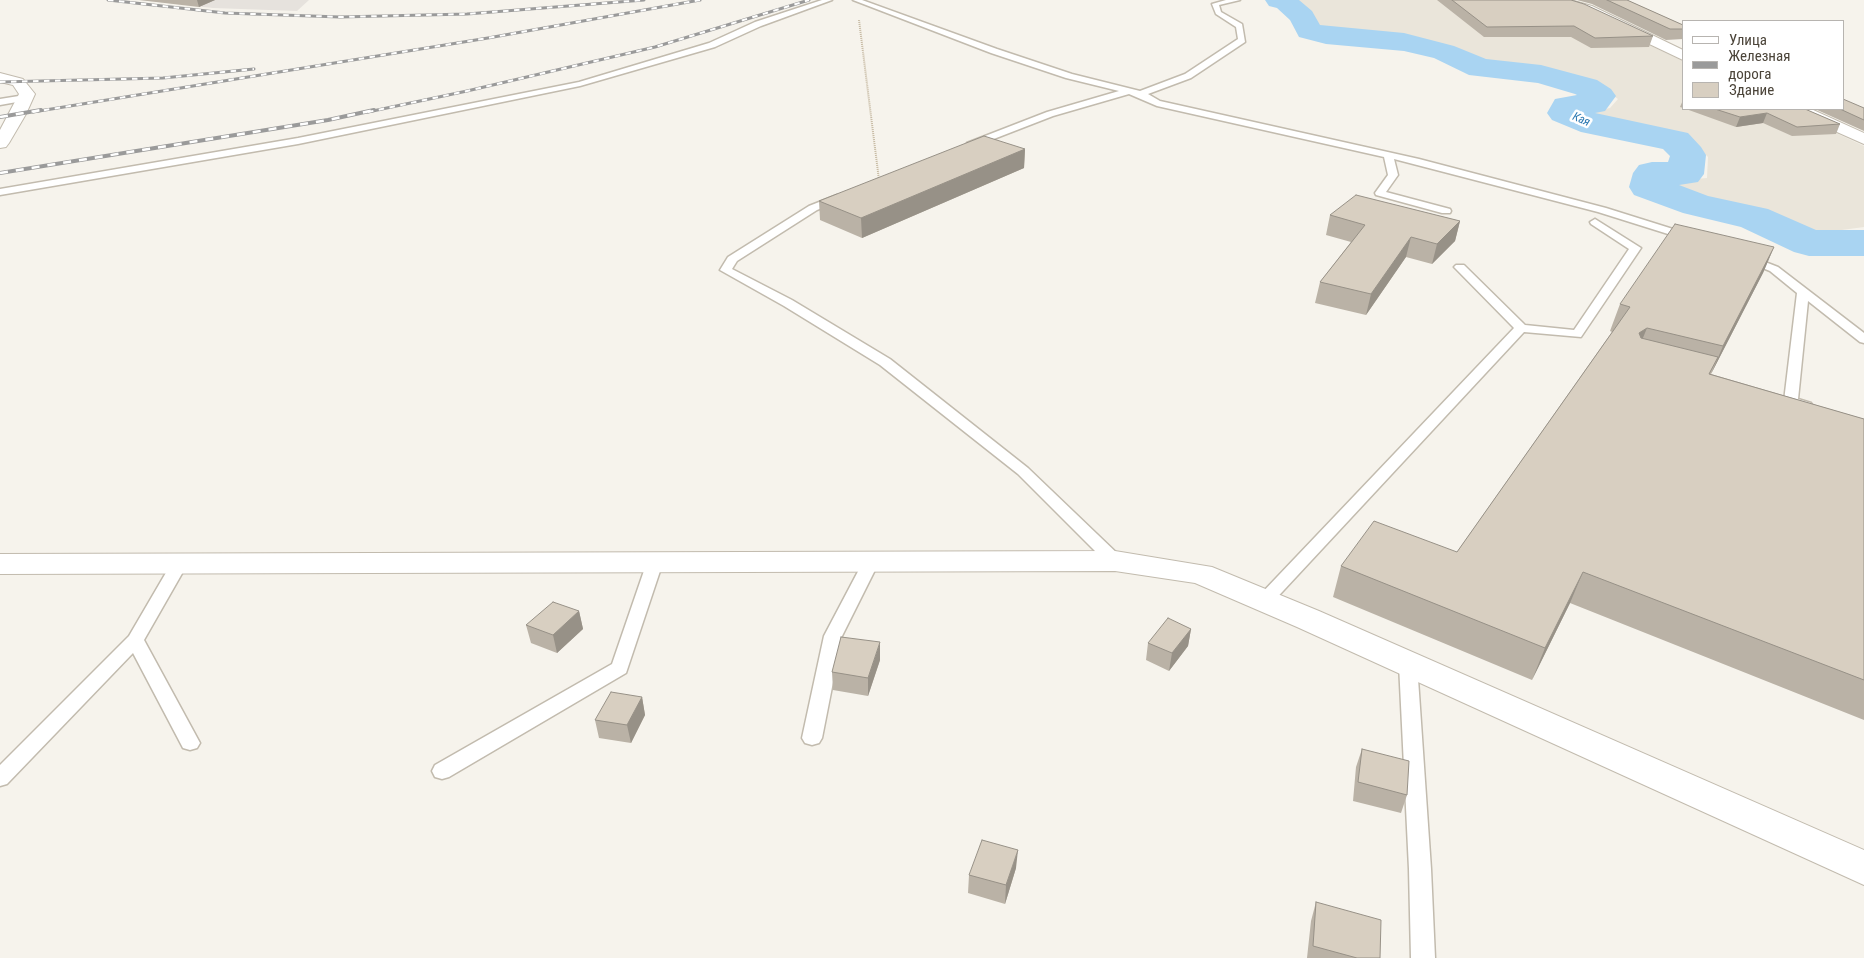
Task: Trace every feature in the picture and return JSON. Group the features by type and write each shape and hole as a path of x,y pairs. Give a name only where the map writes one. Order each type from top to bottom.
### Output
{"street":[{"path":"1556,0 1587,9 1682,56"},
{"path":"0,77 18,82 26,94 2,138"},
{"path":"1800,110 1864,139"},
{"path":"0,564 1116,561 1201,574 1408,664 1864,868"}],"lane":[{"path":"0,192 298,142 580,84 712,45 758,24 828,0"},
{"path":"856,0 1050,70 1141,94 1157,103 1388,155 1602,210 1695,240"},
{"path":"1141,94 1188,76 1242,40 1239,26 1218,13 1215,4 1237,0"},
{"path":"960,148 1050,114 1130,92"},
{"path":"0,102 25,98"},
{"path":"1388,155 1393,175 1380,193 1446,211"},
{"path":"879,181 813,208 732,259 726,270 788,303 885,362 1023,471 1116,561"},
{"path":"1460,267 1521,328 1576,334 1635,248 1595,222"},
{"path":"1741,255 1774,269 1864,339"},
{"path":"1803,291 1787,400 1818,410"},
{"path":"1264,601 1521,328"},
{"path":"442,770 620,668 655,562"},
{"path":"812,738 833,636 871,562"},
{"path":"0,778 135,640 180,563"},
{"path":"135,640 190,743"},
{"path":"1408,664 1424,958"}],"path":[{"path":"856,0 879,181"}],"shaded area":[{"path":"139,0 309,0 297,11 213,8"},
{"path":"1297,0 1542,0 1575,10 1682,61 1682,110 1786,110 1864,146 1864,227 1812,234 1762,213 1705,199 1671,187 1672,181 1707,178 1708,157 1692,141 1603,121 1584,113 1610,108 1618,99 1598,85 1547,71 1488,64 1454,49 1410,39 1323,30"}],"building":[{"path":"1452,0 1571,0 1584,4 1653,36 1595,38 1574,26 1487,27"},
{"path":"1607,0 1627,0 1682,25 1682,29 1670,29"},
{"path":"1844,99 1864,108 1864,120 1842,110 1844,110"},
{"path":"1718,110 1807,110 1840,124 1797,127 1767,113 1740,117"},
{"path":"984,136 1025,149 861,218 819,201"},
{"path":"1356,195 1460,221 1437,244 1411,237 1371,294 1320,282 1365,225 1330,215"},
{"path":"1675,224 1774,247 1723,346 1647,328 1639,333 1641,338 1718,357 1709,374 1864,419 1864,680 1583,572 1545,648 1341,566 1374,521 1457,552 1630,307 1620,304"},
{"path":"553,602 579,611 553,635 526,625"},
{"path":"1168,618 1191,629 1172,653 1148,643"},
{"path":"841,637 880,642 868,678 832,672"},
{"path":"611,692 642,697 627,725 595,720"},
{"path":"1362,749 1409,761 1407,795 1358,782"},
{"path":"982,840 1018,850 1006,885 969,875"},
{"path":"1316,902 1381,920 1380,958 1357,958 1313,946"}],"waterway":[{"name":"Кая","path":"1278,0 1284,0 1302,17 1309,31 1326,35 1404,42 1444,52 1480,68 1541,74 1586,87 1600,96 1593,104 1567,106 1564,113 1593,125 1675,141 1688,155 1685,174 1652,173 1648,187 1697,205 1754,218 1809,243 1864,243"}],"railway":[{"path":"108,0 225,13 340,17 467,14 644,0"},
{"path":"33,112 488,38 700,0"},
{"path":"368,112 655,47 809,0"},
{"path":"0,82 163,78 254,69"},
{"path":"0,117 41,110"},
{"path":"0,173 328,120 374,110"}]}
